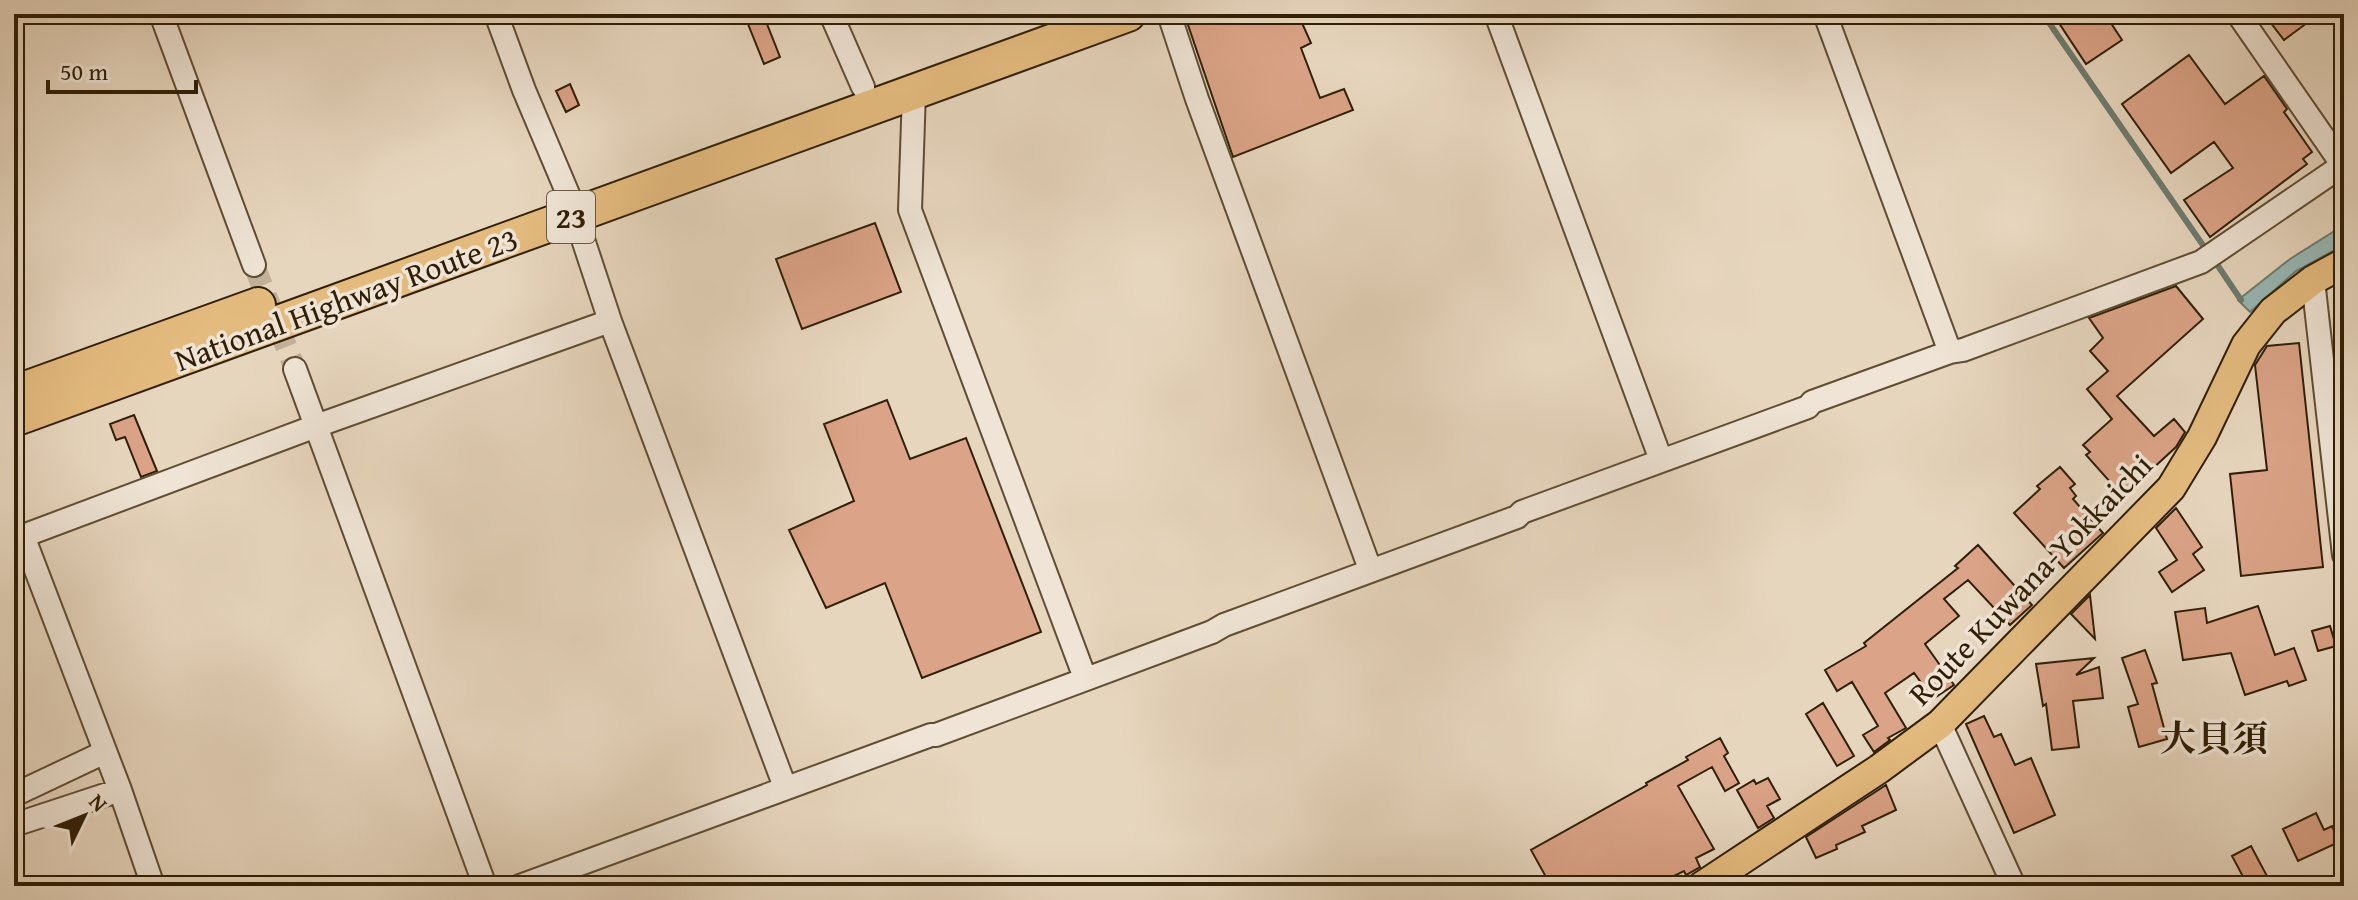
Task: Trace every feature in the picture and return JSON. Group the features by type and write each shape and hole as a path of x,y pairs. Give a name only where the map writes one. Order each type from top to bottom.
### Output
{"highway":[{"name":"National Highway Route 23","path":"14,419 572,205 863,87 1061,14"},
{"name":"National Highway Route 23","path":"14,393 914,92 1128,14"}],"main road":[{"name":"Route Kuwana-Yokkaichi","path":"1702,886 1879,769 1940,724 2171,488 2202,437 2246,345 2273,311 2313,280 2344,263"}],"street":[{"path":"161,14 254,265"},
{"path":"496,14 572,205 610,321 785,787"},
{"path":"831,14 863,87"},
{"path":"1169,14 1197,99 1370,569"},
{"path":"1496,14 1661,460"},
{"path":"1825,14 1950,352"},
{"path":"520,886 1212,632 1370,569 1795,412 1812,402 1963,350 2210,255 2343,166 2238,14"},
{"path":"914,92 910,210 1085,678"},
{"path":"2313,280 2344,555"},
{"path":"153,886 120,790 19,542 23,536 316,426 610,321"},
{"path":"295,369 485,886"},
{"path":"1940,724 2014,886"},
{"path":"14,795 105,752"},
{"path":"14,825 120,790"}],"water":[{"path":"2344,225 2344,245 2296,271 2250,312 2238,300 2290,259"}],"building":[{"path":"744,14 763,14 780,57 764,64"},
{"path":"1199,14 1298,14 1311,43 1301,48 1320,98 1344,89 1353,110 1233,157 1186,19"},
{"path":"2053,14 2105,14 2122,40 2086,64"},
{"path":"2264,14 2319,14 2284,40"},
{"path":"2189,55 2225,104 2264,76 2312,152 2303,159 2307,164 2210,237 2184,200 2233,168 2214,142 2171,173 2122,104"},
{"path":"570,84 579,105 566,112 556,91"},
{"path":"875,223 901,292 802,329 776,259"},
{"path":"2176,286 2203,319 2117,396 2154,436 2174,419 2185,432 2176,447 2127,492 2123,487 2119,492 2086,455 2090,452 2083,445 2112,419 2087,389 2108,371 2090,351 2103,338 2089,318"},
{"path":"2299,343 2323,567 2241,576 2230,474 2267,470 2255,365 2267,346"},
{"path":"887,400 910,459 966,438 1041,632 922,678 885,583 826,608 789,530 854,501 824,424"},
{"path":"134,415 157,471 141,477 125,437 116,440 110,424"},
{"path":"2060,467 2075,484 2070,488 2076,496 2073,499 2103,533 2064,568 2014,513 2040,489 2037,486"},
{"path":"2176,508 2202,547 2193,554 2204,570 2172,592 2159,572 2177,560 2156,528"},
{"path":"1978,545 2032,605 2010,625 1968,580 1944,599 1959,616 1925,644 1954,685 1933,699 1914,673 1885,693 1906,728 1888,738 1890,740 1874,752 1863,735 1878,726 1852,682 1837,691 1825,670 1866,646 1864,643 1958,568 1955,566"},
{"path":"2090,595 2095,639 2071,614"},
{"path":"2258,606 2275,655 2294,648 2306,680 2289,686 2287,681 2245,695 2231,653 2183,660 2175,612 2205,608 2207,623"},
{"path":"2330,626 2336,646 2318,651 2312,631"},
{"path":"2145,650 2157,683 2152,684 2167,739 2139,747 2128,707 2138,704 2122,658"},
{"path":"2094,658 2076,675 2099,667 2103,698 2073,701 2079,747 2052,750 2046,704 2043,706 2036,664"},
{"path":"1823,703 1854,756 1837,766 1806,714"},
{"path":"1984,716 1994,737 2001,734 2015,765 2031,758 2055,815 2014,833 1966,724"},
{"path":"1720,738 1728,753 1724,756 1739,783 1725,791 1712,767 1678,786 1714,849 1696,858 1700,867 1653,886 1614,886 1609,876 1590,886 1551,886 1531,850 1647,785 1688,760 1686,757"},
{"path":"1768,778 1780,799 1767,806 1774,818 1758,828 1737,790 1754,780 1756,784"},
{"path":"1886,785 1896,810 1862,826 1865,832 1816,858 1806,837"},
{"path":"2316,813 2324,830 2332,826 2339,842 2298,861 2283,829"},
{"path":"2251,846 2268,878 2248,886 2232,856"}],"waterway":[{"path":"2043,14 2207,251"},
{"path":"2214,260 2241,300"}],"tunnel":[{"path":"254,265 295,369"}],"district":[{"name":"大貝須","path":"2214,737"}]}
